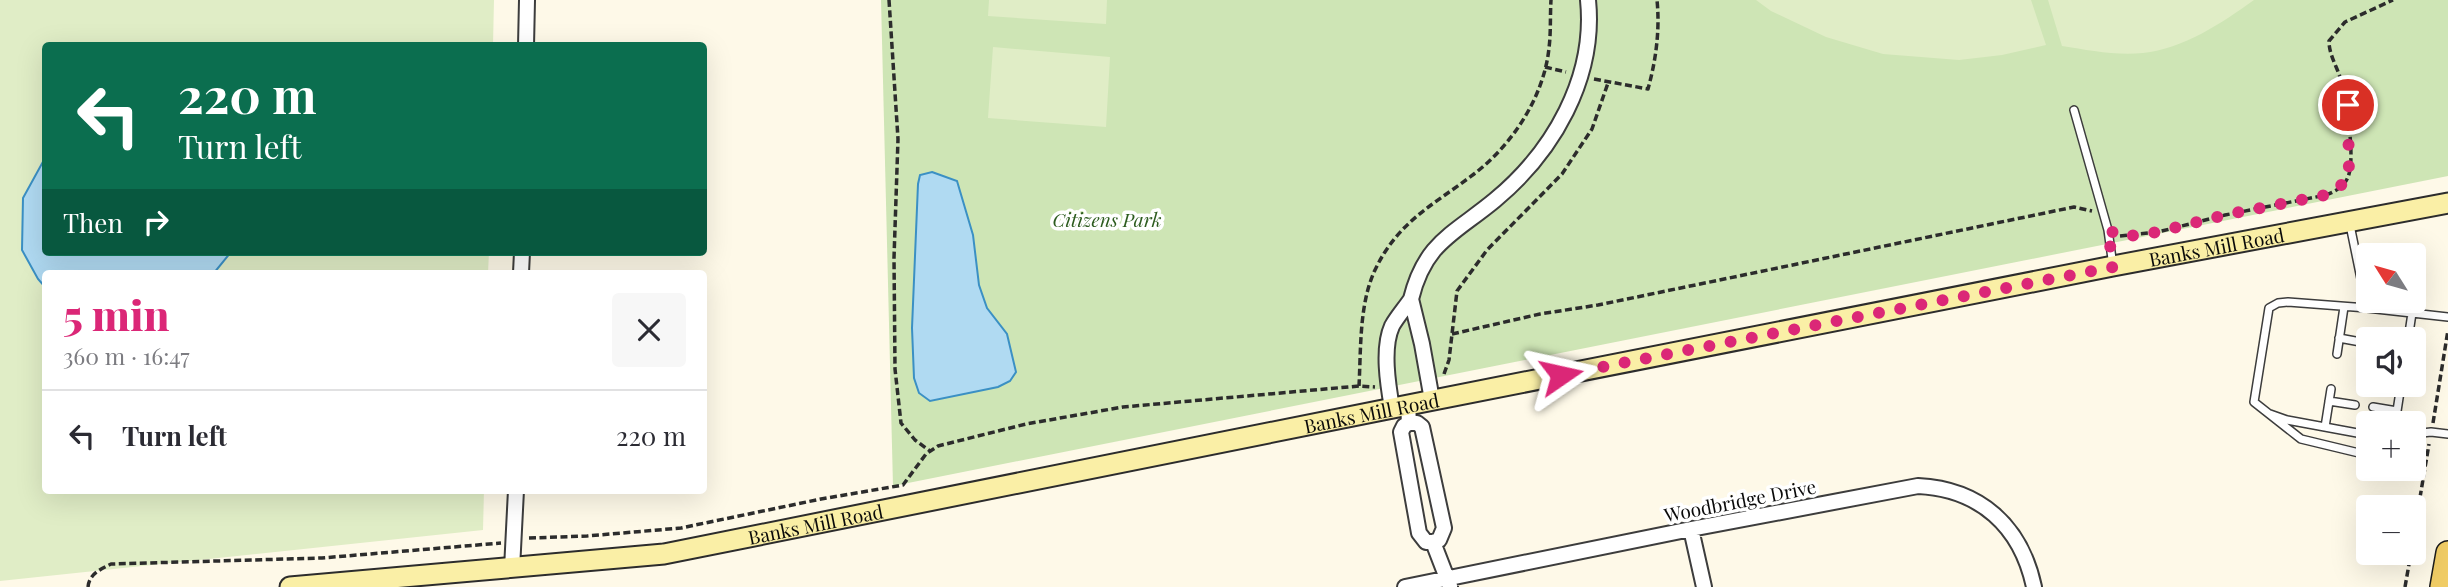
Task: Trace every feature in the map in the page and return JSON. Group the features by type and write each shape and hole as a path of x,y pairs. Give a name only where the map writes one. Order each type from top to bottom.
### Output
{"main road":[{"path":"2442,587 2448,553"}],"street":[{"path":"526,42 527,0"},
{"path":"1403,412 1404,426 1401,432 1419,533 1426,542 1433,542 1439,540 1444,528 1422,427 1403,412 1388,387 1386,370 1392,326 1411,299 1422,266 1440,242 1497,198 1539,154 1562,121 1580,76 1588,39 1588,0"},
{"name":"Banks Mill Road","path":"290,587 664,554 1403,412 1430,391 2448,204"},
{"path":"1411,299 1430,391"},
{"name":"Woodbridge Drive","path":"1405,587 1450,583 1691,529 1900,488 1934,487 1970,498 2002,521 2018,543 2034,587"},
{"path":"512,569 516,494"},
{"path":"1691,529 1704,587"},
{"path":"1433,542 1450,583"}],"lane":[{"path":"2074,110 2108,230 2113,267"},
{"path":"2349,222 2356,255"},
{"path":"2356,308 2288,302 2278,303 2269,309 2254,402 2301,439 2356,452"},
{"path":"2337,354 2344,307"},
{"path":"2410,327 2412,313 2448,317"},
{"path":"2339,338 2356,341"},
{"path":"2325,427 2332,389"},
{"path":"2373,408 2397,411 2399,397"},
{"path":"2329,401 2355,405"},
{"path":"2266,413 2356,433"},
{"path":"2426,434 2448,434"}],"path":[{"path":"889,0 898,139 894,258 895,369 901,423 915,440 930,451"},
{"path":"1359,386 1365,306 1374,271 1390,246 1413,219 1500,152 1519,125 1538,91 1545,67 1549,50 1551,0"},
{"path":"1545,67 1608,83 1648,89 1660,21 1657,0"},
{"path":"1451,334 2074,206 2091,211 2101,218 2108,230 2123,237 2158,232 2225,215 2326,195 2337,190 2349,176 2348,105 2329,51 2329,41 2345,22 2393,0"},
{"path":"1430,391 1441,381 1449,360 1457,291 1487,250 1562,174 1592,129 1608,83"},
{"path":"88,587 88,581 98,571 111,564 323,558 483,546 533,537 587,536 681,528 903,485 930,451 938,446 1026,424 1123,407 1359,386 1388,387"},
{"path":"2405,587 2409,565"}],"green space":[{"path":"0,0 494,0 493,42 42,42 42,256 489,256 488,270 42,270 42,494 484,494 483,530 0,581"},
{"name":"Citizens Park","path":"881,0 2448,0 2448,176 893,486"},
{"path":"989,0 1107,0 1106,24 988,16"},
{"path":"1756,0 2031,0 2046,45 2002,55 1959,60 1883,54 1826,37 1771,11"},
{"path":"2048,0 2254,0 2187,41 2158,51 2123,54 2062,46"},
{"path":"993,47 1110,57 1106,127 988,118"}],"water":[{"path":"42,163 42,256 228,256 216,270 42,270 42,284 22,250 23,198"},
{"path":"932,172 957,181 973,235 979,285 987,308 1007,334 1016,372 1010,381 998,387 930,401 919,393 914,378 912,328 918,184 920,175"}],"route":[{"path":"1561,375 2113,267 2108,230 2123,237 2158,232 2225,215 2326,195 2337,190 2349,176 2348,105"}]}
